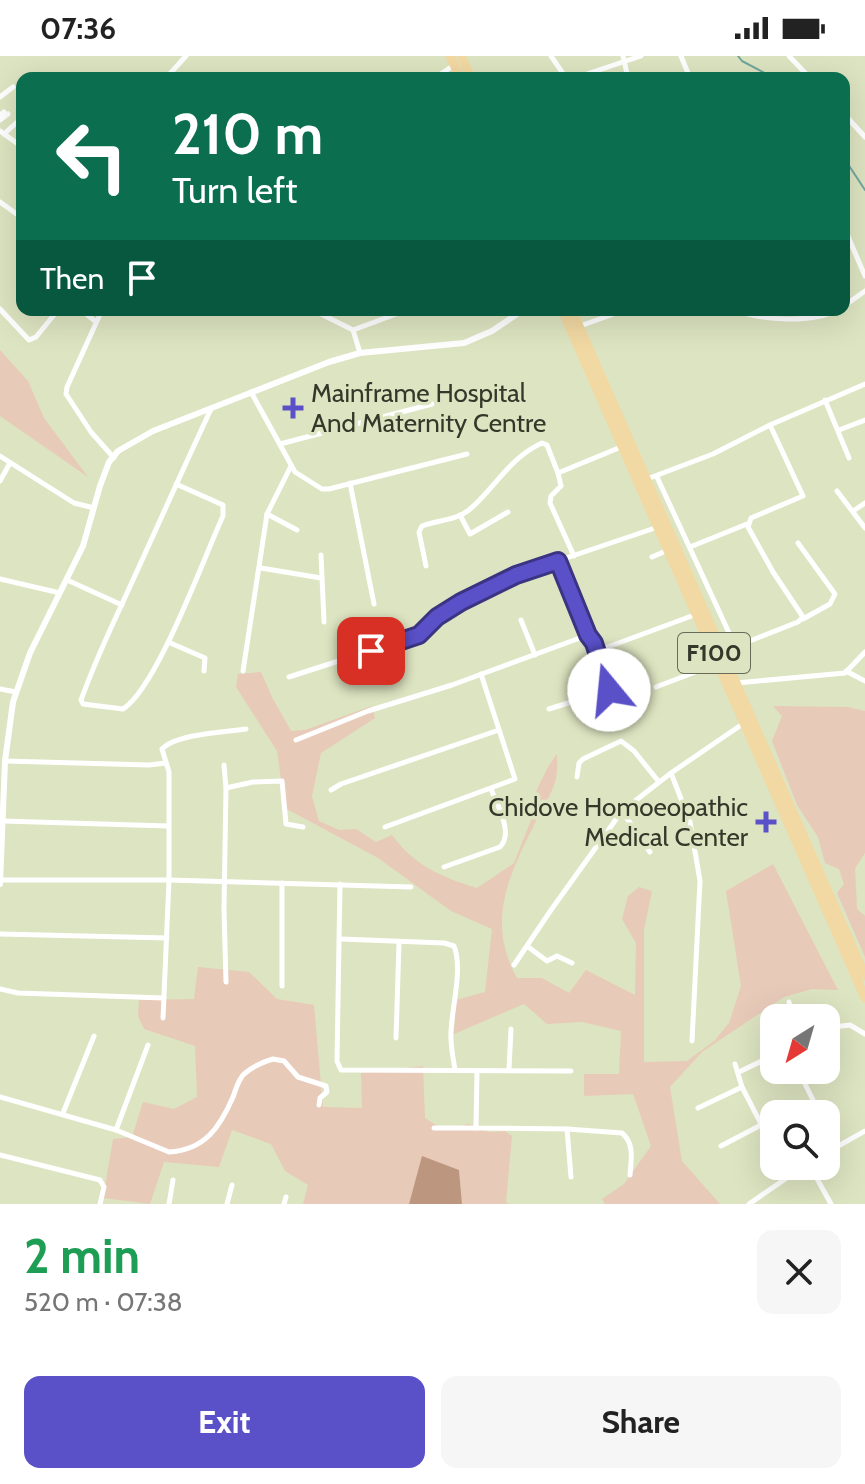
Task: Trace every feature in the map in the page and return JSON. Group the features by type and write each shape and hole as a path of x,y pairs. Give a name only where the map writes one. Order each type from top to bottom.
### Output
{"highway":[{"name":"F100","path":"565,316 617,420 652,478 672,547 697,614 865,998"},
{"name":"F100","path":"575,316 617,420 622,446 722,651 865,976"}],"street":[{"path":"171,72 186,56"},
{"path":"590,72 641,56"},
{"path":"789,56 804,72"},
{"path":"0,97 13,87"},
{"path":"850,121 865,137"},
{"path":"2,132 16,123"},
{"path":"850,242 865,276"},
{"path":"850,258 856,258"},
{"path":"0,309 29,340 36,337 53,316"},
{"path":"89,316 95,321"},
{"path":"98,316 66,394 91,432 114,458"},
{"path":"325,316 353,330 360,353"},
{"path":"353,330 391,316"},
{"path":"411,887 169,880 0,882 10,717 30,653 83,546 109,462 124,447 153,431 250,392 360,353 464,343 492,331 514,316"},
{"path":"580,326 608,316"},
{"path":"764,316 819,316"},
{"path":"736,648 687,540 652,478 713,454 770,425 865,384"},
{"path":"250,392 291,466 299,475 322,489 467,454"},
{"path":"825,400 849,458"},
{"path":"280,444 432,404"},
{"path":"176,484 220,503 225,512 156,667 125,708 82,703 99,650 122,605 176,484 212,408"},
{"path":"839,430 865,420"},
{"path":"690,547 747,524 751,518 803,496 770,425"},
{"path":"426,566 419,532 422,526 460,515 471,508 516,458 540,444 547,445 558,473 561,486 551,496 550,503 574,556"},
{"path":"558,473 622,446"},
{"path":"0,456 74,503 94,508"},
{"path":"0,481 10,463"},
{"path":"243,671 267,514 291,466"},
{"path":"350,483 374,604"},
{"path":"837,491 865,528"},
{"path":"853,511 865,503"},
{"path":"460,515 470,534 508,512"},
{"path":"267,514 297,530"},
{"path":"747,524 773,572 803,615 802,620"},
{"path":"289,677 419,635 437,617 461,602 516,575 659,527"},
{"path":"652,557 687,540"},
{"path":"722,651 802,620 830,604 835,594 798,543"},
{"path":"321,555 324,622"},
{"path":"549,709 608,691 597,651 558,561"},
{"path":"261,568 321,578"},
{"path":"0,579 60,593"},
{"path":"67,580 122,605"},
{"path":"597,651 697,614"},
{"path":"521,620 535,655"},
{"path":"296,740 368,711 588,635"},
{"path":"168,642 205,658 204,671"},
{"path":"846,671 865,652"},
{"path":"656,687 719,663"},
{"path":"736,683 846,671 865,681"},
{"path":"385,827 515,778 481,674"},
{"path":"0,689 16,692"},
{"path":"514,965 622,811 745,723"},
{"path":"163,1018 169,880 169,772 162,749 169,743 246,729"},
{"path":"331,790 499,730"},
{"path":"577,777 579,763 583,759 621,741 634,751 659,782"},
{"path":"5,761 166,763"},
{"path":"224,765 226,982"},
{"path":"671,773 690,822 700,881 692,1041"},
{"path":"226,788 253,782 282,781 286,824 303,827"},
{"path":"444,867 504,845 506,832 491,789"},
{"path":"622,811 650,852"},
{"path":"3,821 168,826"},
{"path":"282,883 282,986"},
{"path":"340,884 337,1061 341,1070 571,1071"},
{"path":"0,934 167,938"},
{"path":"341,939 444,943 456,949 451,1029 455,1070"},
{"path":"396,1038 399,943"},
{"path":"527,946 547,961 557,956 572,963"},
{"path":"0,989 18,993 164,998"},
{"path":"840,1026 850,1025 865,1034"},
{"path":"509,1069 511,1029"},
{"path":"63,1113 94,1036"},
{"path":"116,1130 148,1045"},
{"path":"0,1097 138,1137 163,1151 178,1152 196,1145 219,1127 242,1077 273,1059 284,1061 298,1077 326,1086 327,1092 320,1097 319,1105"},
{"path":"739,1072 760,1062"},
{"path":"735,1064 742,1087 760,1123"},
{"path":"476,1128 477,1071"},
{"path":"698,1108 742,1087"},
{"path":"721,1146 760,1126"},
{"path":"434,1128 567,1129 622,1133 632,1148 630,1175"},
{"path":"567,1129 571,1177"},
{"path":"840,1145 865,1131"},
{"path":"0,1155 100,1180 104,1187 100,1204"},
{"path":"169,1204 173,1180"},
{"path":"749,1204 782,1180"},
{"path":"816,1180 831,1204"},
{"path":"227,1204 232,1185"}],"shaded area":[{"path":"0,350 28,381 44,418 88,477 0,416"},
{"path":"261,672 291,731 305,730 372,706 375,718 321,753 312,796 319,821 339,830 356,829 376,842 392,835 410,855 430,869 477,888 514,863 531,820 537,789 557,754 554,785 518,858 505,897 503,936 508,957 517,978 542,978 569,993 586,970 635,995 636,943 622,919 628,896 639,887 652,891 644,930 644,1062 687,1061 714,1041 729,1023 741,986 726,891 773,864 838,990 812,989 784,997 774,1004 760,1004 760,1013 702,1052 670,1087 682,1161 720,1204 605,1204 602,1199 624,1184 651,1146 633,1094 584,1096 584,1074 619,1074 621,1031 582,1022 547,1024 524,1004 454,1034 456,1000 485,992 492,929 451,911 378,858 285,808 277,751 236,687 238,674"},
{"path":"773,706 848,707 865,711 865,853 855,868 857,909 865,916 865,957 837,893 844,884 839,869 825,863 818,837 797,805 772,741 782,716"},
{"path":"198,967 249,972 277,999 314,1005 323,1107 362,1108 361,1073 423,1066 425,1118 444,1130 469,1124 489,1132 505,1131 512,1136 506,1202 509,1204 462,1204 459,1170 422,1157 409,1204 303,1204 308,1185 285,1171 271,1144 232,1130 219,1167 164,1162 150,1204 103,1198 113,1139 132,1137 143,1102 174,1109 197,1097 195,1046 144,1029 138,1016 139,1000 194,999"},
{"path":"422,1156 459,1170 462,1204 409,1204"}],"waterway":[{"path":"738,56 763,72"},
{"path":"850,167 865,190"}],"place":[{"name":"Mainframe Hospital And Maternity Centre","path":"293,408"},
{"name":"Chidove Homoeopathic Medical Center","path":"766,822"}],"route":[{"path":"371,651 419,635 437,617 461,602 516,575 558,561 594,643 609,690"}]}
